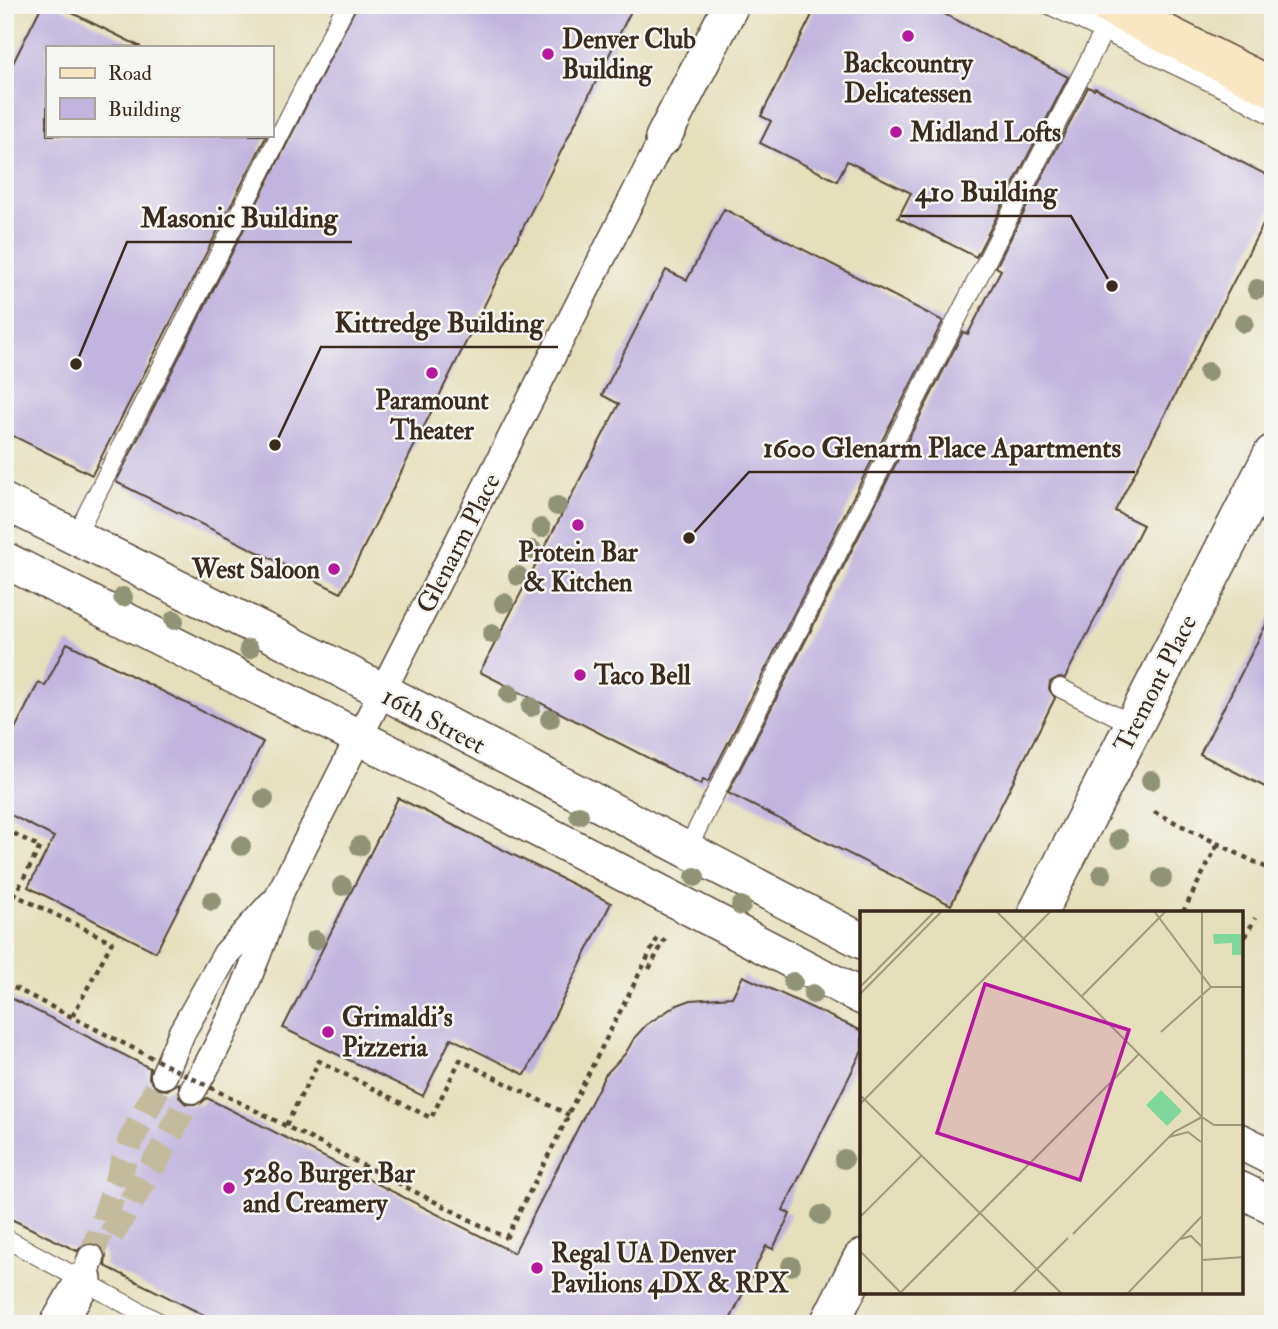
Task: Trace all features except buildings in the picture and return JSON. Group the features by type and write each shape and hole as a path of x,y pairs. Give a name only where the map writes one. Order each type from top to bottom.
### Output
{"main road":[{"path":"1111,13 1273,88"}],"street":[{"name":"Glenarm Place","path":"192,1090 217,1049 255,966 279,895 731,5"},
{"name":"Tremont Place","path":"1039,911 1273,454"},
{"name":"16th Street","path":"5,502 325,661 686,851 860,939"},
{"name":"16th Street","path":"5,560 359,738 860,996"},
{"name":"Glenarm Place","path":"164,1076 182,1032 226,954 279,895"},
{"path":"1243,1143 1273,1158"},
{"path":"1243,1191 1273,1206"},
{"path":"829,1324 860,1263"},
{"path":"58,1324 90,1266"}],"lane":[{"path":"75,537 346,5"},
{"path":"1049,5 1111,13 1273,116"},
{"path":"686,851 1111,13"},
{"path":"1060,688 1134,725"},
{"path":"5,1238 90,1266 162,1324"}],"path":[{"path":"1154,812 1273,871"},
{"path":"5,829 40,847 15,895 112,942 72,1017"},
{"path":"1184,911 1218,844"},
{"path":"1243,942 1255,918"},
{"path":"569,1112 664,924"},
{"path":"649,969 671,927"},
{"path":"5,983 506,1238 569,1115 460,1060 431,1118 319,1061 286,1125"}],"tunnel":[{"path":"91,1258 131,1140 164,1075"},
{"path":"111,1235 160,1154 193,1090"}],"place":[{"name":"Backcountry Delicatessen","path":"908,36"},
{"name":"Denver Club Building","path":"548,54"},
{"name":"Midland Lofts","path":"896,132"},
{"name":"410 Building","path":"1112,286"},
{"name":"Masonic Building","path":"76,364"},
{"name":"Paramount Theater","path":"432,373"},
{"name":"Kittredge Building","path":"275,445"},
{"name":"Protein Bar & Kitchen","path":"578,525"},
{"name":"1600 Glenarm Place Apartments","path":"689,538"},
{"name":"West Saloon","path":"334,569"},
{"name":"Taco Bell","path":"580,675"},
{"name":"Grimaldi's Pizzeria","path":"328,1032"},
{"name":"5280 Burger Bar and Creamery","path":"229,1188"},
{"name":"Regal UA Denver Pavilions 4DX & RPX","path":"537,1268"}]}
